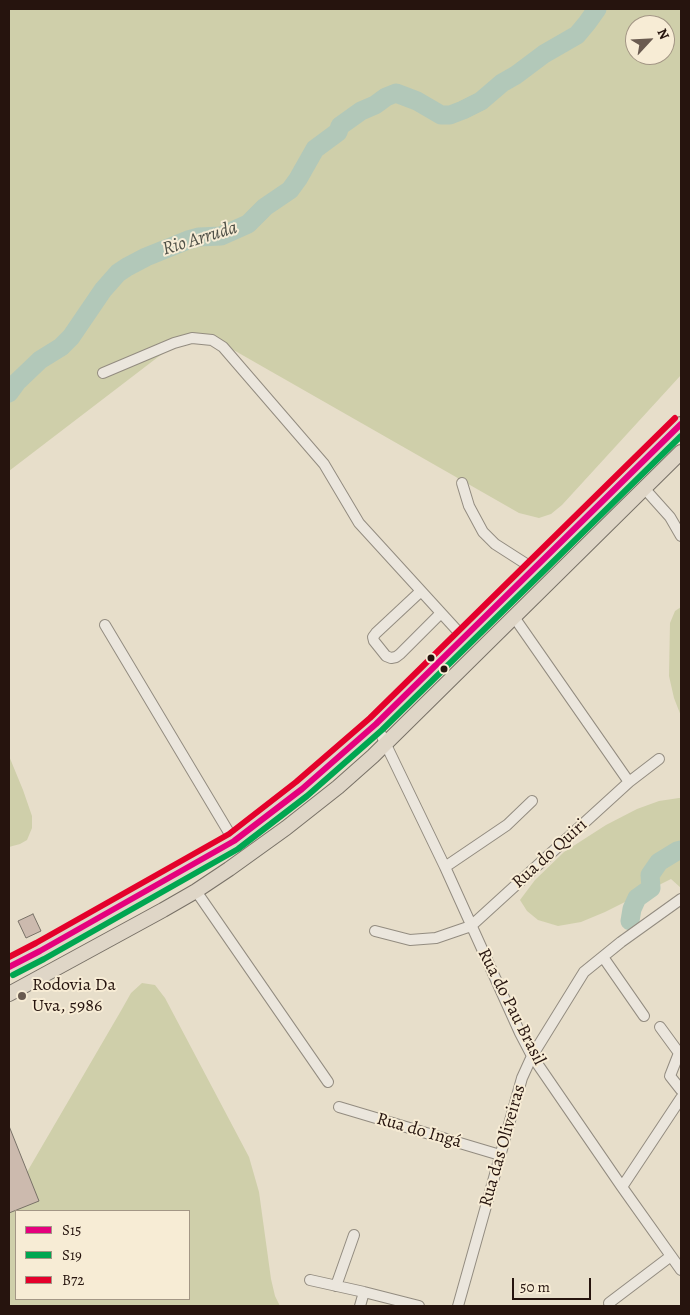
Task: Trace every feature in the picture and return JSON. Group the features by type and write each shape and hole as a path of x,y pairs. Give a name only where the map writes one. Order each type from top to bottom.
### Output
{"main road":[{"path":"9,967 234,841 302,789 376,724 681,424"},
{"path":"9,994 196,890 286,828 338,787 373,756 681,452"}],"street":[{"path":"103,373 174,343 192,338 212,340 223,347 324,464 360,524 464,638"},
{"path":"462,483 469,506 483,532 495,544 534,569"},
{"path":"644,488 670,517 681,536"},
{"path":"421,591 376,632 373,637 386,656 391,658 400,654 441,613"},
{"path":"514,617 629,782"},
{"path":"105,626 234,841"},
{"name":"Rua do Pau Brasil","path":"376,724 532,1056 681,1270"},
{"name":"Rua do Quiri","path":"471,926 629,782 659,760"},
{"path":"444,867 507,825 532,801"},
{"path":"196,890 328,1082"},
{"name":"Rua das Oliveiras","path":"458,1306 522,1078 532,1056 584,972 621,942 681,899"},
{"path":"375,931 410,940 436,938 471,926"},
{"path":"603,957 644,1016"},
{"path":"660,1027 679,1053 670,1076 681,1090"},
{"path":"622,1187 681,1098"},
{"name":"Rua do Ingá","path":"339,1107 500,1155"},
{"path":"336,1286 354,1235"},
{"path":"608,1303 672,1256"},
{"path":"310,1280 419,1306"},
{"path":"360,1306 364,1292"}],"green space":[{"path":"9,9 681,9 681,375 562,505 551,514 539,518 519,513 216,341 178,344 158,357 9,471"},
{"path":"681,607 681,716 674,698 669,676 670,623 675,611"},
{"path":"9,756 32,816 32,828 27,840 9,847"},
{"path":"681,798 681,888 671,879 581,922 558,926 538,920 527,911 520,900 535,880 564,852 606,825 637,809 659,801"},
{"path":"142,983 155,985 165,998 249,1157 259,1192 271,1279 275,1296 280,1306 9,1306 9,1194 27,1172 131,993"}],"building":[{"path":"33,914 41,931 26,938 18,921"},
{"path":"9,1126 39,1201 9,1213"}],"waterway":[{"name":"Rio Arruda","path":"9,393 17,382 40,360 61,347 71,337 103,290 118,273 146,257 188,240 199,237 221,236 248,224 265,207 290,190 315,149 338,132 340,126 361,111 396,93 417,101 441,115 450,115 463,110 481,101 502,83 544,54 577,35 597,9"},
{"path":"630,921 632,909 637,898 651,888 650,875 659,862 681,850"}],"transit line":[{"name":"B72","path":"9,957 229,834 296,782 370,718 675,418"},
{"name":"S15","path":"9,967 234,841 302,789 376,724 681,424"},
{"name":"S19","path":"13,975 238,849 307,796 382,730 681,436"}],"place":[{"name":"Rodovia Da Uva, 5986","path":"22,996"}]}
